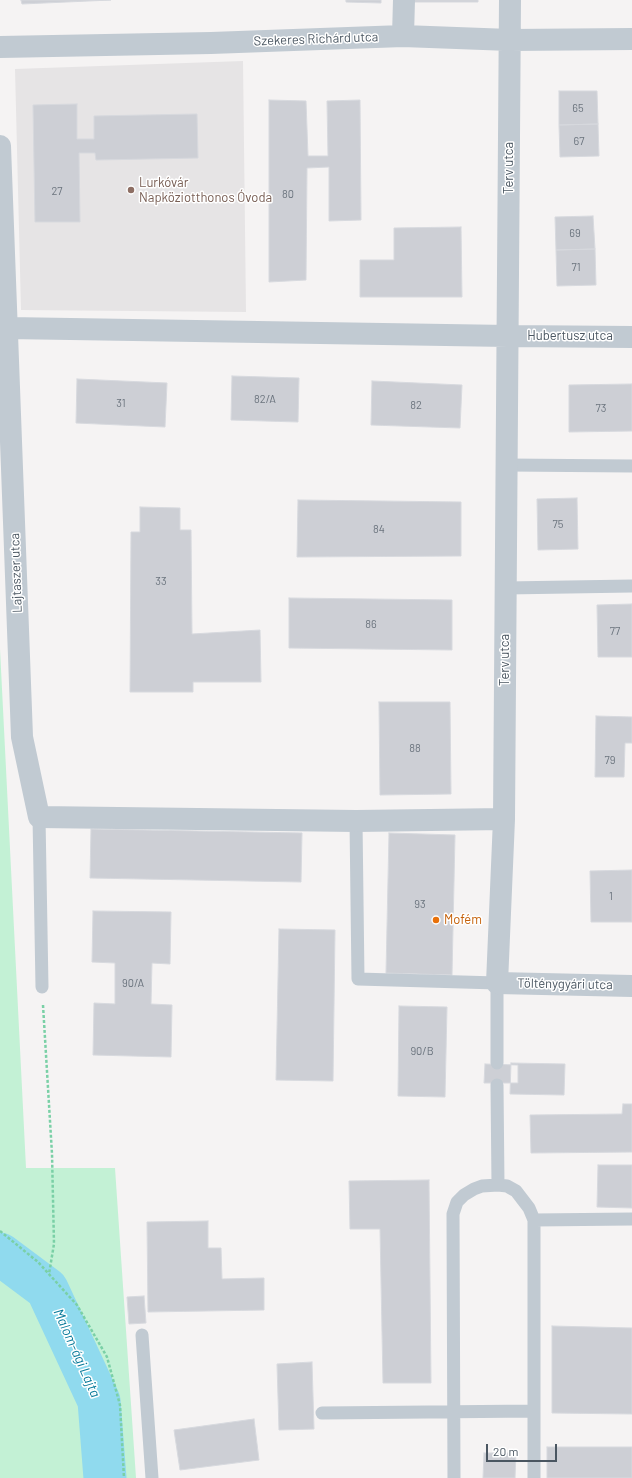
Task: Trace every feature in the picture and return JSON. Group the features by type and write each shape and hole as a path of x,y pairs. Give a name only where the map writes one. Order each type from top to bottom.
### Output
{"street":[{"path":"403,36 404,0"},
{"name":"Terv utca","path":"497,983 504,819 510,0"},
{"name":"Szekeres Richárd utca","path":"0,47 211,43 403,36 510,40 632,39"},
{"name":"Lajtaszer utca","path":"0,146 8,328 22,737 39,817"},
{"path":"8,328 508,336"},
{"name":"Hubertusz utca","path":"508,336 632,337"},
{"path":"39,817 356,821 504,819"},
{"name":"Tölténygyári utca","path":"497,983 632,986"}],"lane":[{"path":"507,465 632,466"},
{"path":"506,588 632,586"},
{"path":"39,817 42,987"},
{"path":"356,821 358,978 497,983 496,1063"},
{"path":"497,1085 498,1184"},
{"path":"454,1478 453,1214 458,1202 464,1195 482,1186 498,1184 507,1186 516,1191 529,1208 534,1220 534,1478"},
{"path":"534,1220 632,1219"},
{"path":"142,1335 152,1478"},
{"path":"322,1413 534,1411"}],"path":[{"path":"42,987 52,1154 54,1244 49,1274"},
{"path":"0,1231 38,1262 77,1305 107,1357 120,1405 124,1478"}],"shaded area":[{"name":"Lurkóvár Napköziotthonos Óvoda","path":"243,61 246,312 21,310 15,69"}],"green space":[{"path":"0,649 26,1168 115,1168 136,1478 0,1478"}],"building":[{"path":"21,0 111,0 22,4"},
{"path":"346,0 381,0 381,3 346,2"},
{"path":"412,0 478,0 478,2 412,2"},
{"path":"559,91 597,91 598,124 559,125"},
{"path":"269,100 306,101 308,156 328,156 327,101 360,100 361,220 329,221 329,167 307,168 306,280 269,282"},
{"path":"77,104 77,139 94,139 94,116 197,114 198,158 96,160 95,153 79,153 80,222 35,222 33,105"},
{"path":"598,124 599,156 560,157 559,125"},
{"path":"593,216 595,249 556,250 555,217"},
{"path":"461,227 462,297 360,297 360,260 394,260 394,228"},
{"path":"595,249 596,285 557,286 556,250"},
{"path":"232,376 299,378 298,422 231,420"},
{"path":"77,379 167,383 165,427 76,423"},
{"path":"372,381 462,385 460,428 371,425"},
{"path":"632,384 632,431 569,432 569,385"},
{"path":"577,498 578,549 538,550 537,499"},
{"path":"298,500 461,502 461,556 297,557"},
{"path":"140,507 180,508 180,530 191,530 192,634 260,630 261,682 193,682 193,692 130,692 131,532 140,532"},
{"path":"289,598 452,600 452,650 289,648"},
{"path":"632,604 632,657 598,657 597,605"},
{"path":"379,702 450,702 451,794 380,795"},
{"path":"596,716 632,717 632,743 625,743 624,777 595,777"},
{"path":"91,829 302,833 301,882 90,878"},
{"path":"389,833 455,835 452,975 386,973"},
{"path":"632,870 632,922 591,922 590,871"},
{"path":"93,911 171,912 170,964 152,963 151,1004 172,1005 171,1057 93,1055 94,1003 115,1004 115,963 92,962"},
{"path":"279,929 335,930 333,1081 276,1080"},
{"path":"399,1006 447,1007 445,1097 398,1096"},
{"path":"511,1063 565,1064 564,1095 510,1094"},
{"path":"485,1064 518,1065 518,1083 484,1083"},
{"path":"623,1104 632,1104 632,1152 531,1153 530,1115 622,1114"},
{"path":"598,1165 632,1165 632,1208 597,1207"},
{"path":"429,1180 431,1383 383,1383 380,1229 350,1229 349,1181"},
{"path":"208,1221 208,1248 221,1248 222,1279 264,1278 264,1310 148,1312 147,1222"},
{"path":"144,1296 146,1323 129,1324 127,1297"},
{"path":"552,1326 632,1328 632,1414 552,1413"},
{"path":"312,1362 314,1429 279,1430 277,1364"},
{"path":"254,1419 259,1460 180,1470 174,1430"},
{"path":"547,1447 632,1447 632,1478 547,1478"},
{"path":"484,1453 516,1453 515,1478 483,1478"}],"waterway":[{"name":"Malom-ági Lajta","path":"0,1254 47,1289 99,1401 105,1478"}],"place":[{"name":"Lurkóvár Napköziotthonos Óvoda","path":"131,190"},
{"name":"Mofém","path":"436,920"}]}
